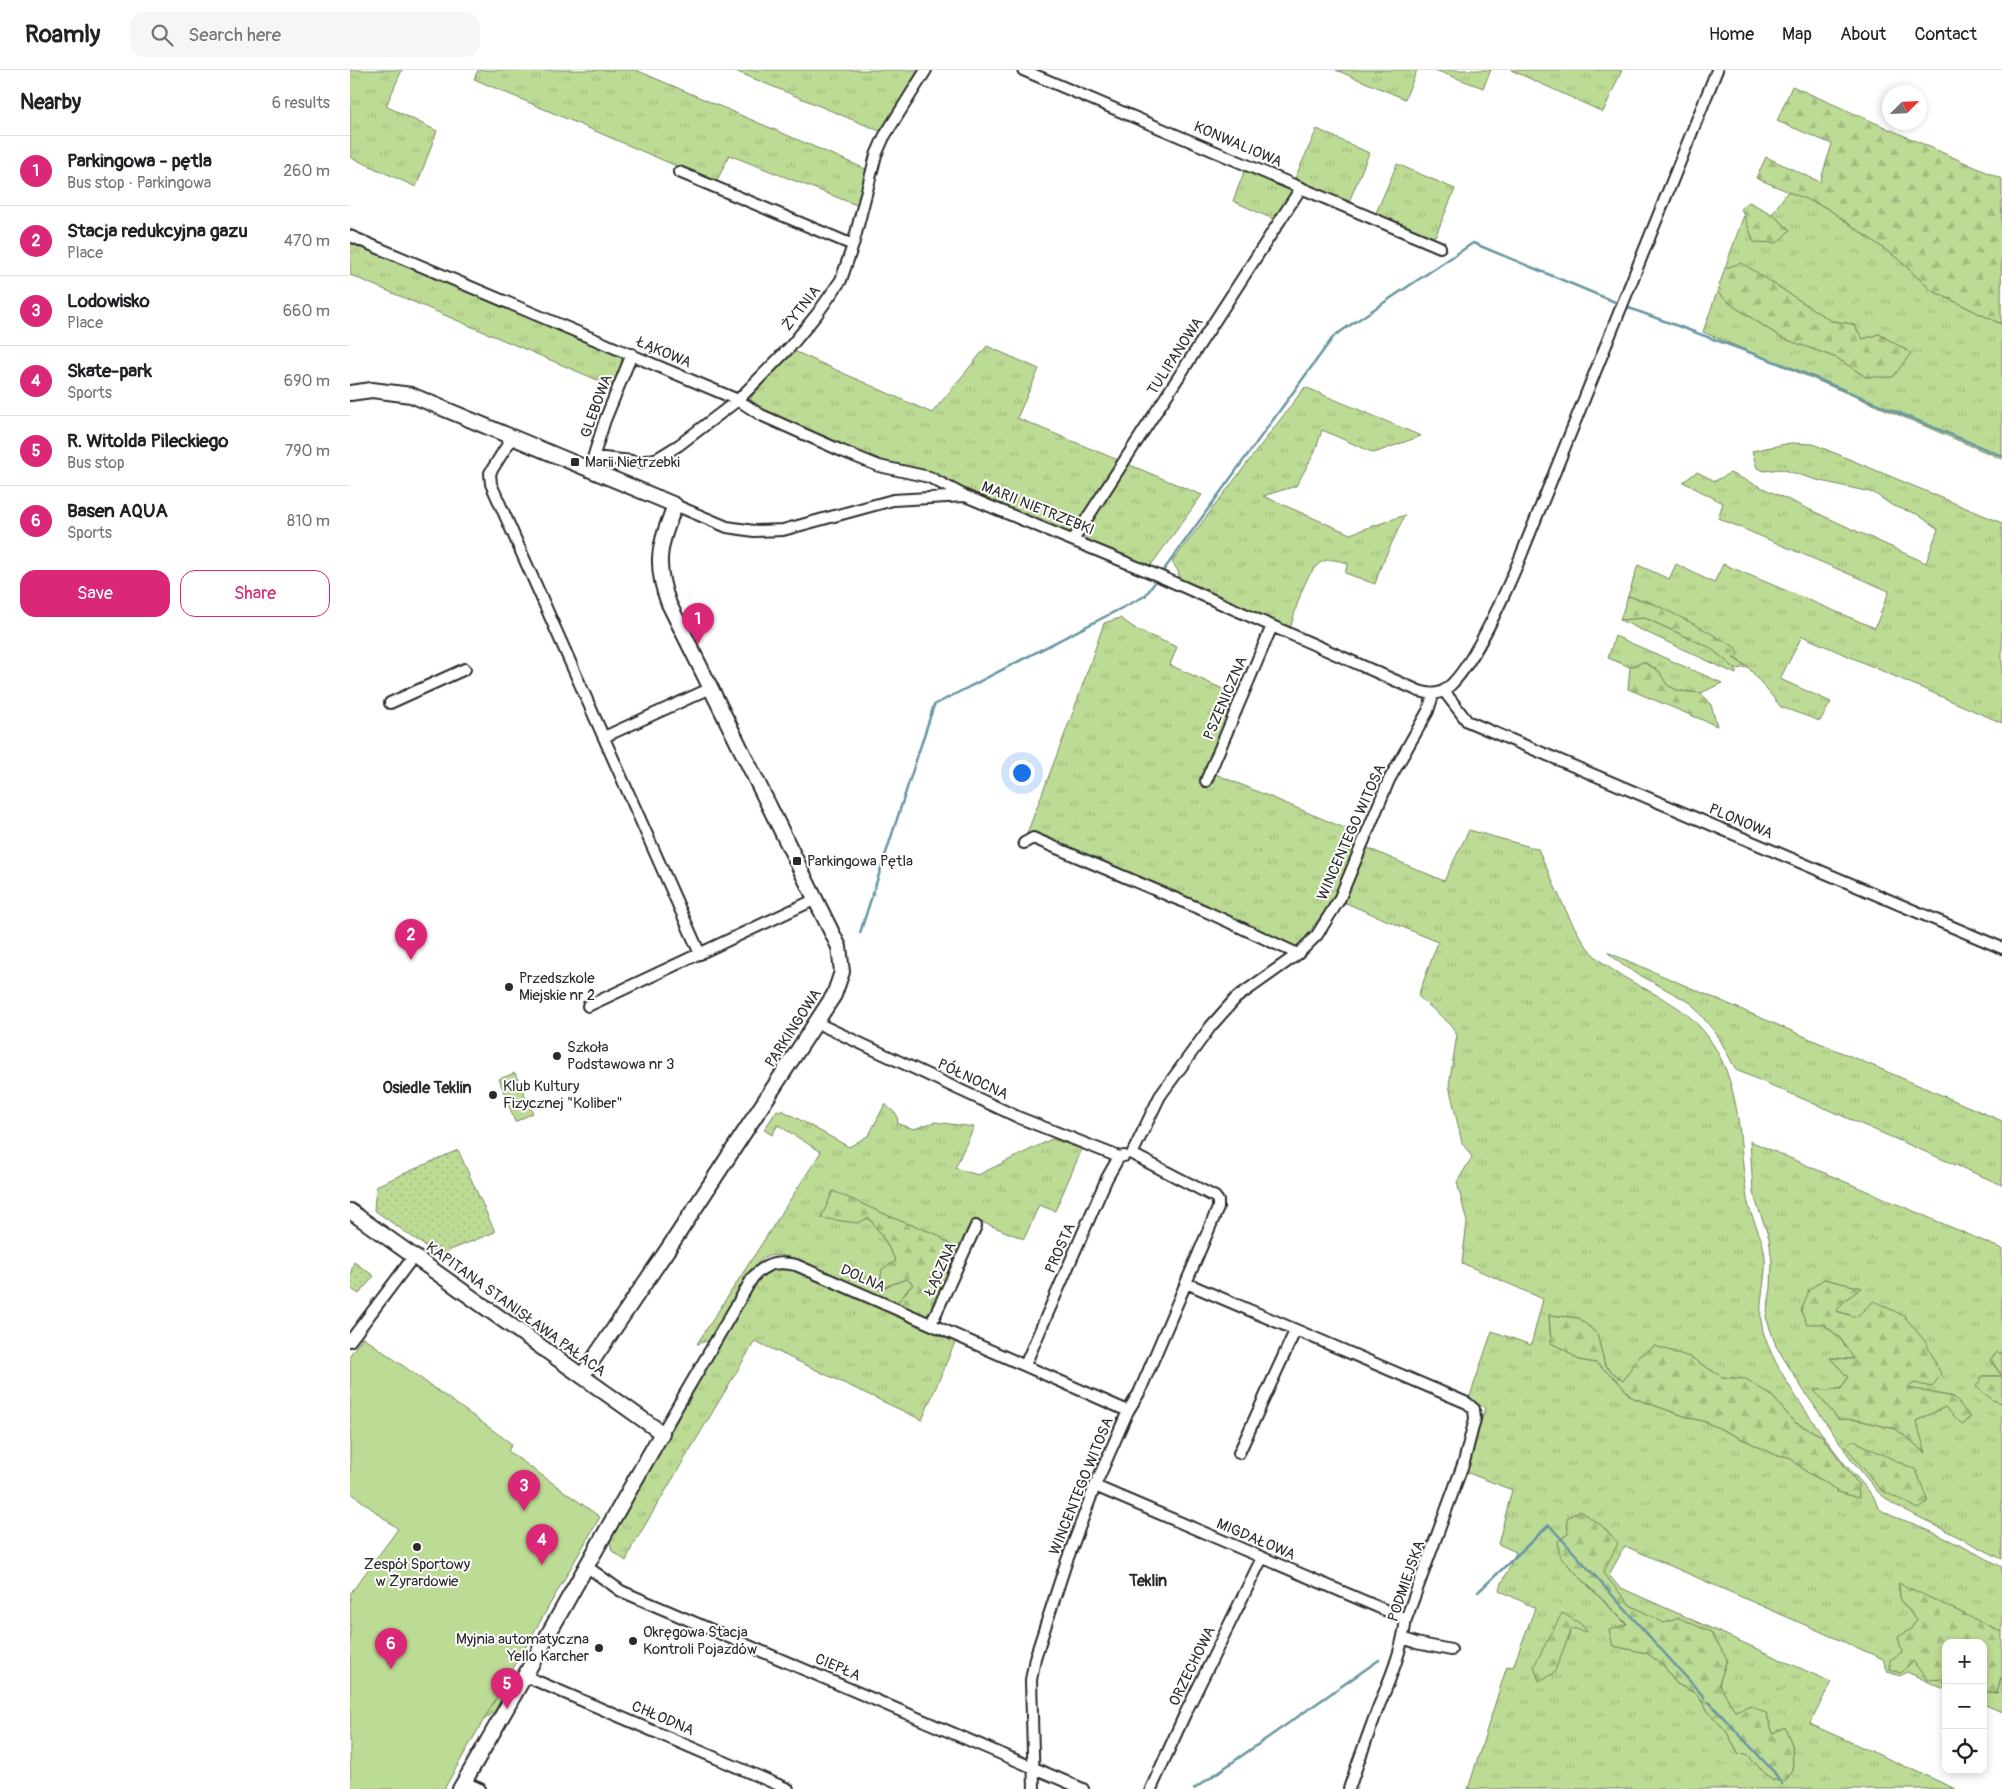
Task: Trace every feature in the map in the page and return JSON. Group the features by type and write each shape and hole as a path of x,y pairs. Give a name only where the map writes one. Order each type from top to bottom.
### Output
{"street":[{"name":"ŻYTNIA","path":"592,463 641,462 658,458 738,400 790,347 841,280 853,245 876,154 884,137 926,70"},
{"name":"KONWALIOWA","path":"1023,70 1440,247"},
{"path":"1433,695 1444,691 1469,662 1495,614 1518,563 1717,70"},
{"path":"680,172 853,245"},
{"name":"TULIPANOWA","path":"1073,540 1301,188"},
{"name":"ŁĄKOWA","path":"350,236 738,400 761,414 842,451 879,466 929,477 965,496"},
{"name":"GLEBOWA","path":"592,463 605,420 632,354"},
{"name":"MARII NIETRZEBKI","path":"350,393 372,390 412,395 513,436 592,463 675,505 728,527 754,531 784,530 893,500 965,496 1073,540 1419,691 1433,695"},
{"path":"513,436 490,472 491,484 700,954"},
{"name":"PARKINGOWA","path":"582,1376 817,1023 834,995 842,972 839,948 669,604 661,583 659,563 662,540 675,505"},
{"name":"PSZENICZNA","path":"1206,781 1272,626"},
{"path":"390,703 465,669"},
{"path":"604,737 711,688"},
{"name":"PLONOWA","path":"1444,691 1467,721 2002,948"},
{"name":"WINCENTEGO WITOSA","path":"1034,1789 1031,1680 1035,1658 1066,1563 1095,1486 1128,1411 1139,1393 1218,1205 1216,1197 1132,1154 1160,1096 1211,1026 1236,998 1298,954 1317,935 1339,900 1389,780 1428,711 1433,695"},
{"path":"1024,843 1032,838 1205,911 1298,954"},
{"path":"588,1006 816,899"},
{"name":"PÓŁNOCNA","path":"817,1023 1020,1118 1118,1157"},
{"path":"1118,1157 1132,1154"},
{"name":"PROSTA","path":"1025,1365 1118,1157"},
{"name":"KAPITANA STANISŁAWA PAŁACA","path":"350,1211 662,1433"},
{"name":"ŁĄCZNA","path":"931,1324 976,1226"},
{"path":"350,1341 369,1311 412,1254"},
{"name":"DOLNA","path":"662,1433 748,1284 759,1270 781,1262 796,1265 1128,1411"},
{"path":"1186,1283 1295,1331 1239,1453"},
{"path":"350,1332 369,1311"},
{"name":"PODMIEJSKA","path":"1295,1331 1467,1402 1474,1410 1475,1419 1464,1462 1406,1619 1404,1638 1349,1789"},
{"path":"480,1789 462,1786 491,1738 662,1433"},
{"name":"MIGDAŁOWA","path":"1095,1486 1406,1619"},
{"name":"ORZECHOWA","path":"1151,1789 1185,1714 1262,1558"},
{"name":"CIEPŁA","path":"586,1566 621,1591 1083,1789"},
{"path":"1404,1638 1416,1643 1451,1650"},
{"name":"CHŁODNA","path":"525,1676 788,1789"}],"green space":[{"path":"350,70 402,70 386,106 437,131 416,187 350,157"},
{"path":"478,70 636,70 868,170 859,206 729,155 716,183 474,79"},
{"path":"733,70 921,70 882,132"},
{"path":"1336,70 1417,70 1405,99"},
{"path":"1435,70 1491,70 1483,88"},
{"path":"1511,70 1622,70 1603,112"},
{"path":"1792,86 1882,126 1882,130 1891,130 2002,179 2001,324 1931,290 1897,258 1827,208 1756,178 1766,157 1820,182 1832,144 1777,121"},
{"path":"1317,129 1369,153 1349,202 1295,178"},
{"path":"1397,164 1455,189 1436,235 1432,237 1376,213"},
{"path":"1247,170 1288,187 1291,192 1275,220 1233,201 1244,172"},
{"path":"1788,191 1827,208 1897,258 1931,290 2001,324 2002,322 2002,459 1703,332 1717,292 1732,305 1782,338 1837,358 1866,377 1911,353 1879,334 1863,339 1853,324 1831,321 1742,264 1725,268 1744,215 1754,242 1790,230 1772,214"},
{"path":"1749,202 1772,214 1790,230 1777,243 1754,242 1741,208"},
{"path":"350,239 618,351 622,360 614,387 350,275"},
{"path":"1742,263 1831,321 1853,324 1863,339 1879,334 1911,353 1893,377 1866,377 1837,358 1782,338 1732,305 1717,292 1725,268"},
{"path":"987,346 1039,369 1017,418 1202,495 1149,568 933,475 878,462 756,408 750,400 754,393 794,351 932,413"},
{"path":"1305,387 1421,436 1374,453 1322,430 1315,452 1296,486 1263,496 1350,534 1405,515 1381,566 1375,584 1345,573 1348,563 1328,560 1320,563 1313,569 1298,600 1290,630 1180,581 1178,571 1172,562"},
{"path":"1790,443 1813,444 2002,523 2002,723 1802,636 1780,679 1831,702 1820,721 1781,707 1748,667 1654,604 1628,596 1638,565 1669,579 1676,564 1714,583 1723,564 1875,628 1889,591 1718,518 1723,503 1683,482 1697,472 1715,481 1730,473 1926,563 1938,529 1917,514 1893,506 1874,493 1817,480 1781,469 1764,471 1757,468 1752,451"},
{"path":"1628,596 1654,604 1735,647 1738,655 1733,658 1748,667 1736,669 1709,647 1645,618 1620,620"},
{"path":"1120,618 1139,631 1177,647 1170,665 1236,695 1206,770 1354,832 1356,843 1444,881 1469,830 1538,849 1572,922 1588,948 1597,958 1632,982 1682,1010 1710,1040 1722,1061 1733,1093 1739,1125 1747,1200 1765,1257 1761,1322 1777,1364 1810,1417 1844,1463 1875,1499 1878,1507 1886,1513 1919,1526 2002,1567 2002,1632 1899,1584 1900,1600 1917,1620 1910,1630 1913,1661 1942,1678 1942,1688 1907,1672 1900,1676 1888,1672 1883,1659 1625,1546 1609,1575 1619,1587 1831,1682 1810,1724 1956,1789 1468,1789 1507,1666 1513,1667 1535,1608 1499,1590 1516,1552 1498,1544 1512,1490 1466,1472 1485,1408 1469,1399 1492,1331 1531,1345 1543,1299 1462,1263 1467,1222 1457,1182 1472,1157 1462,1143 1449,1085 1457,1035 1451,1025 1418,996 1438,942 1334,898 1297,949 1026,836 1075,707 1104,623","holes":["1549,1315 1579,1318 1597,1334 1605,1366 1623,1381 1639,1356 1690,1357 1722,1377 1746,1380 1772,1396 1794,1422 1822,1436 1835,1455 1838,1492 1824,1481 1808,1473 1789,1457 1774,1454 1706,1422 1631,1397 1617,1380 1596,1363 1579,1360 1551,1343","1568,1534 1630,1605 1727,1659 1719,1684 1735,1711 1766,1713 1773,1733 1785,1728 1792,1745 1793,1771 1785,1781 1772,1780 1747,1755 1739,1754 1726,1731 1707,1710 1697,1694 1677,1684 1664,1666 1647,1653 1613,1646 1627,1625 1561,1558 1557,1542"]},
{"path":"1645,618 1709,647 1736,669 1736,674 1620,620"},
{"path":"1615,636 1722,683 1701,693 1679,691 1666,685 1659,671 1644,662 1630,667 1608,658"},
{"path":"1643,662 1659,671 1667,685 1679,691 1701,693 1711,705 1717,726 1628,689 1630,667"},
{"path":"1607,952 2002,1121 2002,1185 1736,1070 1718,1036 1691,1003 1625,967"},
{"path":"515,1073 533,1113 515,1122 499,1079"},
{"path":"885,1104 897,1115 898,1124 914,1129 934,1122 974,1127 955,1168 978,1175 1052,1139 1082,1149 1055,1211 1039,1205 1024,1239 974,1219 962,1249 952,1246 936,1234 833,1192 869,1218 881,1234 896,1261 880,1289 906,1279 913,1284 897,1303 798,1259 779,1255 766,1256 750,1270 710,1340 697,1344 821,1152 778,1125 772,1135 764,1130 777,1110 780,1112 782,1110 849,1147 869,1135"},
{"path":"1750,1141 2002,1249 2002,1354 1997,1352 1990,1360 2002,1376 1983,1376 1993,1400 2002,1403 2002,1559 1893,1504 1878,1492 1851,1459 1804,1391 1776,1346 1766,1317 1771,1288 1772,1262 1769,1238 1753,1193","holes":["1824,1279 1861,1288 1846,1299 1836,1311 1856,1317 1914,1383 1908,1388 1954,1397 1970,1418 1962,1424 1945,1407 1916,1421 1925,1452 1896,1429 1858,1420 1838,1419 1815,1390 1841,1389 1848,1377 1830,1358 1854,1359 1841,1339 1823,1324"]},
{"path":"458,1150 495,1232 438,1255 374,1210 376,1186"},
{"path":"833,1191 898,1220 936,1234 952,1246 962,1249 934,1312 924,1316 897,1303 913,1284 906,1279 879,1289 882,1269 896,1261 881,1234 869,1218 857,1223 821,1218"},
{"path":"354,1262 374,1276 359,1294 350,1288 350,1275"},
{"path":"772,1268 793,1268 956,1340 922,1420 755,1341 632,1547 626,1561 612,1551 610,1541 741,1305 758,1279"},
{"path":"1824,1279 1862,1288 1846,1299 1836,1311 1856,1317 1874,1301 1904,1316 1925,1341 1941,1374 1932,1387 1914,1383 1908,1388 1954,1397 1970,1417 1962,1424 1945,1407 1916,1421 1926,1453 1896,1429 1858,1420 1838,1419 1814,1390 1841,1389 1848,1377 1830,1358 1854,1359 1841,1339 1824,1324 1807,1324 1801,1311 1809,1290"},
{"path":"1549,1315 1579,1318 1597,1334 1605,1366 1623,1381 1639,1356 1655,1346 1690,1357 1722,1377 1746,1379 1772,1396 1794,1422 1822,1436 1858,1484 1859,1498 1838,1492 1824,1481 1808,1473 1789,1457 1774,1454 1706,1422 1631,1397 1617,1380 1596,1363 1579,1360 1551,1343"},
{"path":"363,1337 512,1444 508,1451 600,1517 444,1789 350,1789 350,1594 398,1529 350,1492 350,1355"},
{"path":"1997,1352 2002,1354 2002,1375 1990,1360"},
{"path":"1983,1376 2002,1376 2002,1403 1993,1400 1976,1387"},
{"path":"1852,1440 1916,1470 1928,1502 1919,1509 1881,1490 1846,1447"},
{"path":"1580,1511 1602,1526 1618,1543 1603,1573 1630,1605 1664,1623 1679,1618 1711,1632 1727,1659 1719,1684 1735,1711 1751,1705 1766,1713 1773,1733 1785,1727 1792,1745 1793,1771 1785,1781 1772,1780 1747,1755 1739,1754 1726,1731 1707,1710 1697,1694 1677,1684 1664,1666 1647,1653 1613,1646 1609,1630 1627,1624 1561,1558 1557,1542 1568,1534 1567,1518"},
{"path":"1899,1583 2002,1632 2002,1678 1997,1693 1987,1692 1987,1639 1942,1639 1942,1679 1927,1680 1913,1661 1901,1673 1890,1670 1890,1660 1902,1652 1898,1637 1910,1630 1917,1620 1900,1600"},
{"path":"1562,1613 1581,1624 1587,1632 1572,1628 1554,1673 1539,1681 1534,1666"},
{"path":"2001,1677 2002,1712 1987,1706 1987,1692 1997,1693"},
{"path":"492,1683 505,1692 494,1712 476,1726"}],"waterway":[{"path":"1163,571 1334,336 1473,243 1615,302"},
{"path":"1629,308 1789,367 2002,456"},
{"path":"860,933 934,705 1145,596 1156,581"},
{"path":"1478,1592 1549,1525 1704,1697"},
{"path":"1194,1789 1379,1660"},
{"path":"1709,1702 1774,1772 1782,1784"}],"place":[{"name":"Marii Nietrzebki","path":"575,462"},
{"name":"Parkingowa - pętla","path":"698,644"},
{"name":"Parkingowa Pętla","path":"797,861"},
{"name":"Stacja redukcyjna gazu","path":"411,960"},
{"name":"Przedszkole Miejskie nr 2","path":"509,987"},
{"name":"Szkoła Podstawowa nr 3","path":"557,1056"},
{"name":"Klub Kultury Fizycznej \"Koliber\"","path":"493,1095"},
{"name":"Lodowisko","path":"524,1511"},
{"name":"Zespół Sportowy w Żyrardowie","path":"417,1547"},
{"name":"Skate-park","path":"542,1565"},
{"name":"Okręgowa Stacja Kontroli Pojazdów","path":"633,1641"},
{"name":"Myjnia automatyczna Yello Karcher","path":"599,1648"},
{"name":"Basen AQUA","path":"391,1669"},
{"name":"R. Witolda Pileckiego","path":"507,1709"}],"district":[{"name":"Osiedle Teklin","path":"427,1087"},
{"name":"Teklin","path":"1148,1580"}]}
